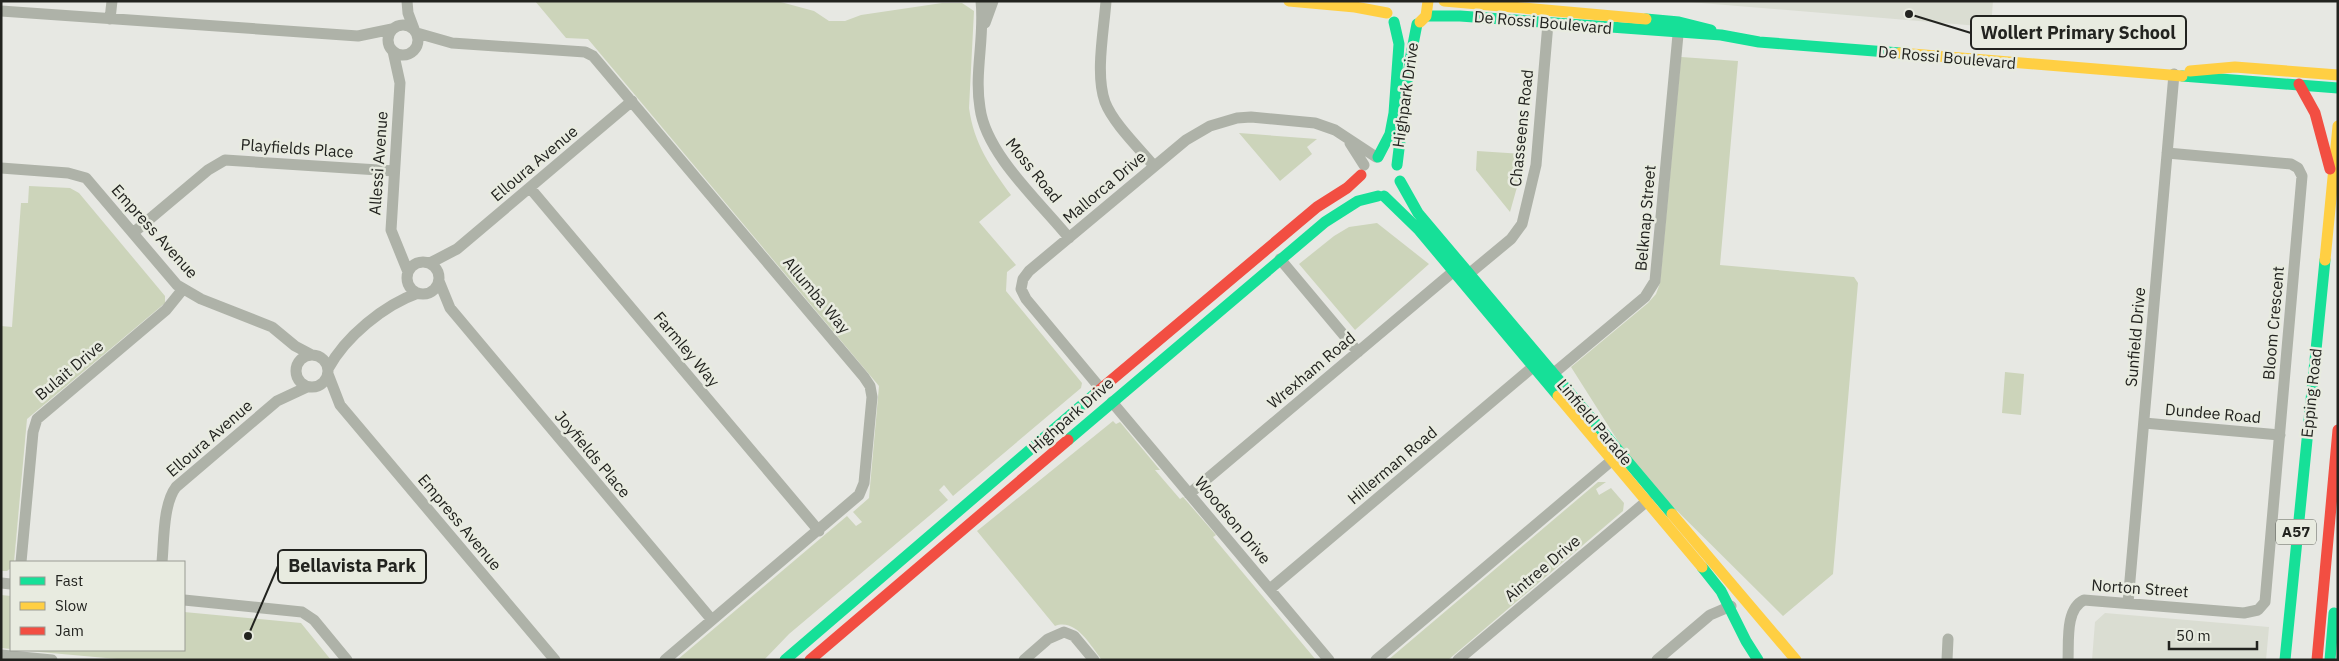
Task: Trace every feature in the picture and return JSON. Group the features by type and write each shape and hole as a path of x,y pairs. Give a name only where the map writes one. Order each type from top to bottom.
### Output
{"street":[{"path":"110,19 112,1"},
{"path":"358,36 392,49 402,55 414,50 418,44 416,31 408,13 406,1"},
{"path":"392,49 388,38 406,1"},
{"name":"Moss Road","path":"981,1 983,29 979,96 980,108 987,132 1002,158 1069,238"},
{"name":"Moss Road","path":"983,29 993,1"},
{"path":"1106,1 1101,69 1105,103 1112,116 1154,166"},
{"path":"1289,1 1355,7 1386,7 1394,22 1405,27 1417,24 1426,16 1428,1"},
{"name":"De Rossi Boulevard","path":"1444,1 1679,22 1699,26 1721,35"},
{"path":"1,11 358,36 405,24 416,31"},
{"name":"De Rossi Boulevard","path":"1426,16 1460,16 1678,34 1721,35 1769,43 2174,74 2202,79 2338,88"},
{"name":"Highpark Drive","path":"1377,157 1390,134 1394,113 1399,44 1394,22"},
{"name":"Belknap Street","path":"1554,373 1645,297 1655,281 1679,22"},
{"name":"Chasseens Road","path":"1470,273 1511,239 1522,224 1536,165 1548,23"},
{"name":"Highpark Drive","path":"1397,165 1398,145 1404,121 1411,45 1417,24"},
{"name":"Allumba Way","path":"416,31 452,42 584,52 597,60 870,386 872,397 862,491 855,500 819,531 665,660"},
{"name":"Allumba Way","path":"414,50 452,42"},
{"name":"Allessi Avenue","path":"392,49 400,82 390,230 408,274"},
{"name":"Allessi Avenue","path":"400,82 414,50"},
{"name":"De Rossi Boulevard","path":"2174,74 2235,67 2338,75"},
{"name":"Sunfield Drive","path":"2128,603 2174,74"},
{"path":"2299,84 2307,94 2314,109 2333,179"},
{"name":"Elloura Avenue","path":"427,262 457,249 632,101"},
{"name":"Mallorca Drive","path":"1101,389 1026,299 1021,289 1026,275 1154,166 1196,133 1210,126 1237,118 1315,123 1326,126 1344,135 1377,157"},
{"name":"Epping Road","path":"2285,660 2297,518 2338,126"},
{"name":"Mallorca Drive","path":"1344,135 1356,150 1362,170"},
{"name":"Bloom Crescent","path":"2167,153 2283,163 2294,165 2300,171 2302,184 2266,595 2264,606 2258,610"},
{"path":"1377,157 1388,158 1397,165 1400,176 1400,181 1394,191 1381,196 1367,191 1361,182 1362,170 1377,157"},
{"name":"Playfields Place","path":"133,234 208,170 225,160 394,171"},
{"name":"Empress Avenue","path":"1,168 81,176 91,183 164,271 183,289 202,299 272,327 281,335 315,356"},
{"name":"Highpark Drive","path":"785,660 1317,206 1347,188 1362,170"},
{"name":"Linfield Parade","path":"1400,181 1418,213 1554,373 1617,456 1647,500 1721,590 1731,606 1742,637 1758,660"},
{"name":"Farmley Way","path":"530,188 819,531"},
{"name":"Highpark Drive","path":"810,660 1280,259 1346,207 1364,198 1381,196"},
{"name":"Linfield Parade","path":"1381,196 1418,230 1534,366 1617,456 1796,660"},
{"path":"296,369 302,358 315,356 346,342 389,306 420,293 434,290 440,278 435,266 396,244"},
{"name":"Elloura Avenue","path":"440,278 457,249"},
{"path":"1280,259 1358,352"},
{"path":"389,306 414,264 427,262"},
{"name":"Wrexham Road","path":"1189,494 1454,271"},
{"path":"408,274 410,286 420,293"},
{"name":"Joyfields Place","path":"440,278 450,308 712,620"},
{"name":"Bulait Drive","path":"21,561 34,432 37,419 166,310 183,289"},
{"name":"Joyfields Place","path":"420,293 450,308"},
{"path":"281,335 296,369 298,381 309,387 322,384 346,342"},
{"path":"315,356 326,364 328,372"},
{"name":"Hillerman Road","path":"1270,590 1534,366"},
{"name":"Elloura Avenue","path":"162,561 168,504 172,492 181,481 277,401 288,386 296,369"},
{"name":"Empress Avenue","path":"328,372 340,405"},
{"name":"Elloura Avenue","path":"277,401 309,387"},
{"name":"Empress Avenue","path":"309,387 340,405 555,660"},
{"name":"Woodson Drive","path":"1112,402 1329,660"},
{"name":"Dundee Road","path":"2144,423 2280,435"},
{"name":"Epping Road","path":"2317,660 2338,430"},
{"path":"1376,660 1617,456"},
{"name":"Aintree Drive","path":"1458,660 1647,500"},
{"path":"2330,516 2337,565 2330,660"},
{"name":"Norton Street","path":"2068,660 2071,619 2078,603 2089,599 2244,612 2258,610"},
{"path":"185,600 302,612 314,620 347,660"},
{"path":"1658,660 1710,615 1731,606"},
{"path":"1024,660 1048,639 1064,632 1074,636 1094,660"},
{"path":"1947,660 1948,639"},
{"path":"1,655 52,660"}],"shaded area":[{"path":"1677,1 1993,1 1991,27"},
{"path":"2105,613 2269,627 2266,660 2092,660 2095,622"}],"green space":[{"path":"535,1 777,1 814,11 829,21 845,21 861,15 942,3 962,3 974,11 969,108 971,121 984,154 1011,195 979,222 1016,265 1007,272 1006,291 1082,383 1081,388 953,496 944,485 939,490 948,500 789,634 764,660 677,660 847,516 856,526 862,522 853,512 869,498 879,386 588,39 566,38"},
{"path":"1681,57 1738,61 1720,265 1854,277 1858,283 1833,574 1783,616 1637,471 1571,367 1648,303 1656,294 1660,283"},
{"path":"1239,133 1317,139 1307,147 1312,154 1280,181"},
{"path":"1477,151 1523,154 1519,180 1510,212 1476,170"},
{"path":"29,186 70,188 79,193 165,296 165,303 27,419 14,561 10,561 10,569 1,571 1,326 12,327 21,203 28,203"},
{"path":"1377,223 1429,264 1355,330 1299,264 1334,236 1349,227"},
{"path":"2005,372 2024,374 2021,415 2002,413"},
{"path":"1113,421 1116,424 1120,422 1160,470 1155,470 1180,499 1183,497 1216,535 1213,537 1316,660 1102,660 1076,629 1063,625 1055,626 977,531"},
{"path":"1598,482 1606,482 1596,489 1599,495 1611,488 1624,503 1623,511 1448,660 1388,660"},
{"path":"1,595 10,596 10,649 1,648"},
{"path":"185,612 301,623 331,660 128,660 29,651 185,651"}],"traffic: fast":[{"path":"1426,16 1460,16 1721,35 1759,42 1900,53"},
{"path":"1646,19 1679,22 1711,30"},
{"path":"1378,157 1390,134 1394,113 1399,44 1394,22"},
{"path":"1397,165 1410,60 1417,24"},
{"path":"2182,76 2338,88"},
{"path":"1400,181 1418,213 1672,514"},
{"path":"1068,440 1325,222 1358,201 1378,196"},
{"path":"1384,196 1418,229 1558,396"},
{"path":"2285,660 2325,260"},
{"path":"785,660 1096,393"},
{"path":"1702,567 1721,591 1746,641 1758,660"},
{"path":"2330,660 2334,613"}],"traffic: slow":[{"path":"1289,1 1355,7 1387,13"},
{"path":"1420,22 1426,16 1428,1"},
{"path":"1444,1 1646,19"},
{"path":"1900,53 2182,76"},
{"path":"2190,71 2235,67 2338,75"},
{"path":"2325,260 2338,126"},
{"path":"1558,396 1702,567"},
{"path":"1672,514 1796,660"}],"traffic: jam":[{"path":"2299,84 2315,113 2330,169"},
{"path":"1096,393 1317,207 1347,188 1361,175"},
{"path":"2317,660 2338,430"},
{"path":"810,660 1068,440"}],"place":[{"name":"Wollert Primary School","path":"1909,14"},
{"name":"Bellavista Park","path":"248,636"}]}
